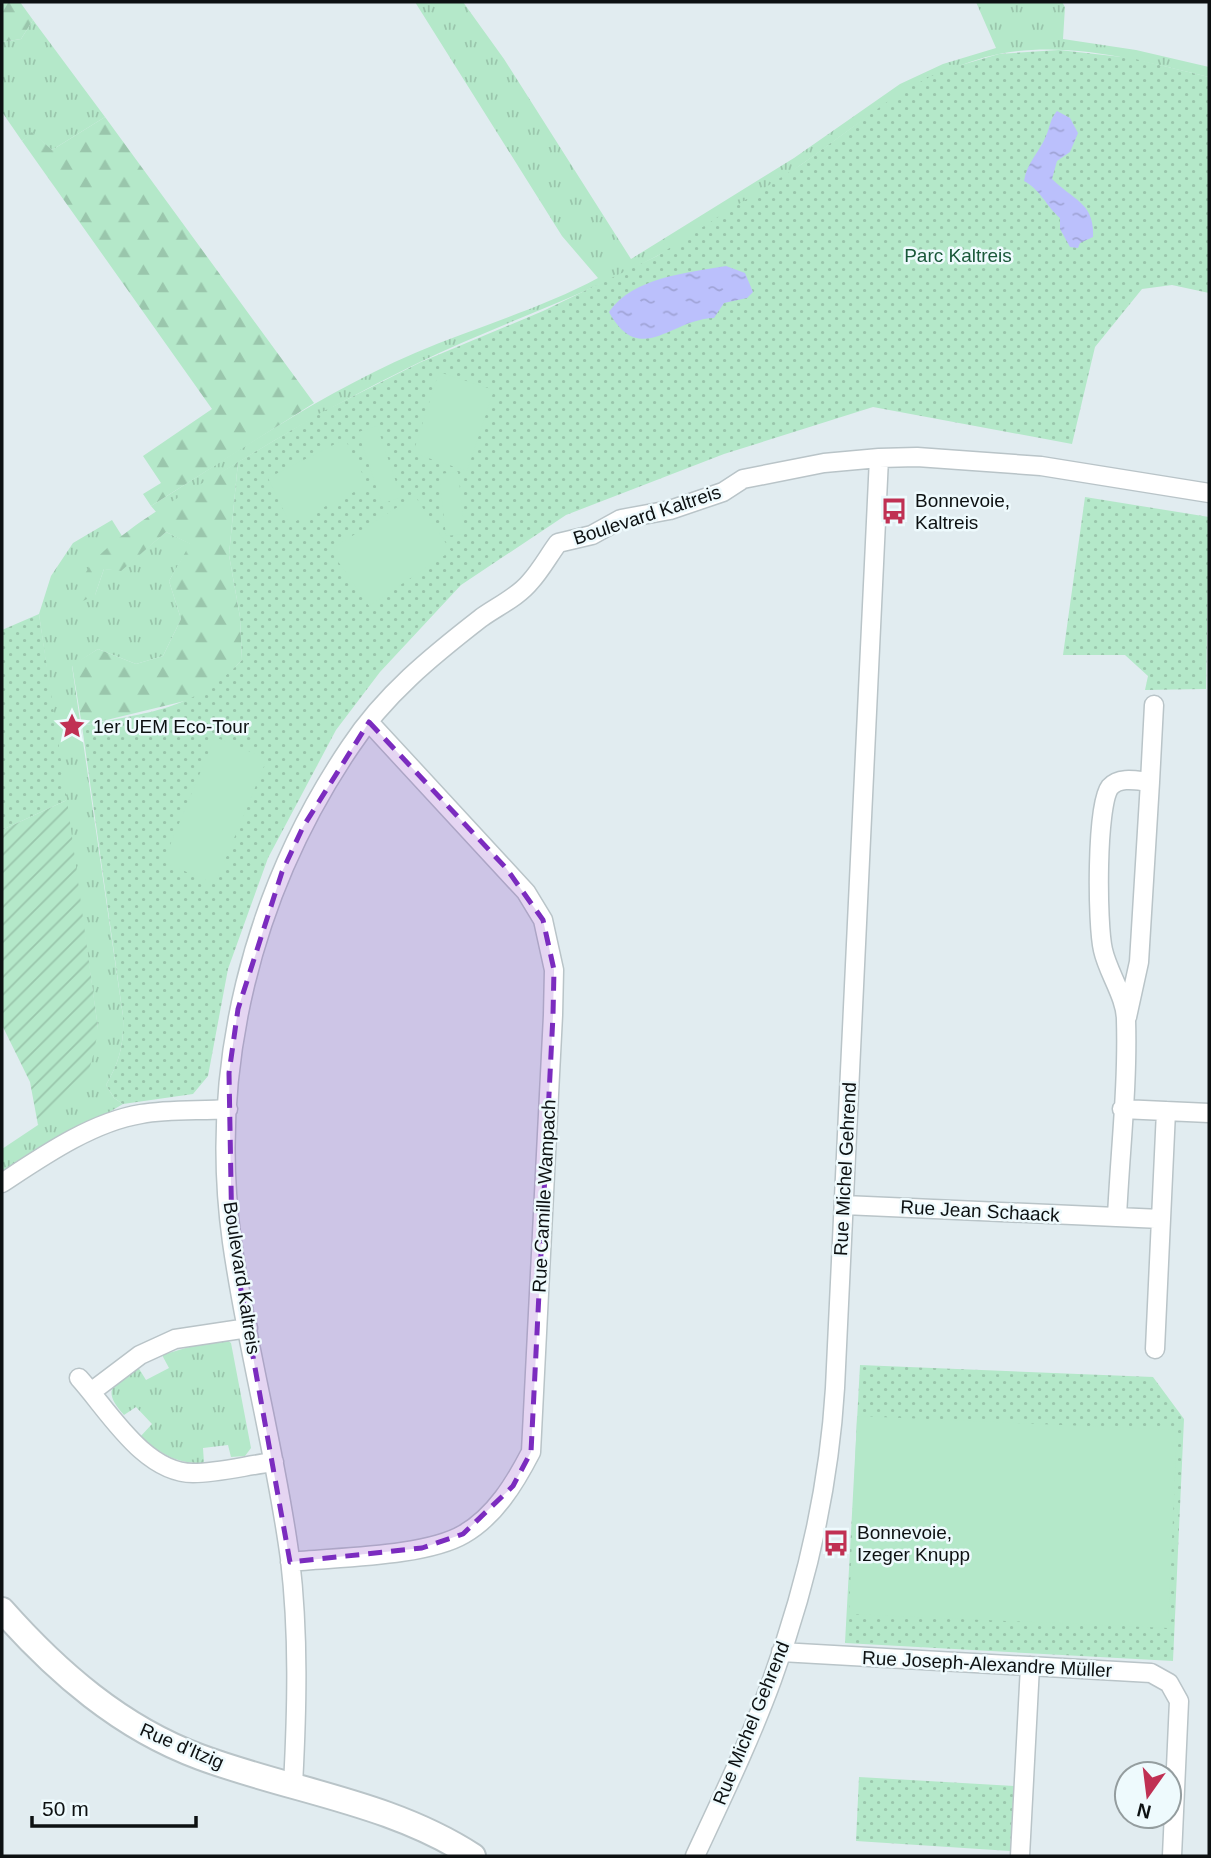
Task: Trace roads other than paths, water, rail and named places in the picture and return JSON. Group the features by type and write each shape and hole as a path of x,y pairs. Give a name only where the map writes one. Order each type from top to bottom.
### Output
{"main road":[{"name":"Rue d'Itzig","path":"2,1610 82,1690 135,1727 199,1757 368,1807 411,1823 473,1856"}],"street":[{"name":"Boulevard Kaltreis","path":"293,1785 297,1704 290,1562 232,1240 227,1160 228,1109 238,1009 256,942 303,827 350,747 417,669 529,584 558,542 592,535 621,519 670,510 723,492 751,477 824,463 917,457 1041,467 1209,493"},
{"name":"Rue Michel Gehrend","path":"695,1856 746,1745 781,1652 815,1532 833,1425 879,458"},
{"path":"1117,1217 1127,1017 1139,962 1154,705"},
{"name":"Rue Camille Wampach","path":"290,1562 422,1548 463,1534 513,1486 531,1452 553,1015 554,970 543,920 506,868 369,722"},
{"path":"1127,1017 1103,953 1098,927 1102,820 1106,796 1111,786 1121,780 1150,782"},
{"path":"2,1183 38,1159 97,1128 140,1114 228,1109"},
{"path":"1122,1109 1209,1113"},
{"path":"1155,1349 1166,1111"},
{"name":"Rue Jean Schaack","path":"844,1205 1161,1219"},
{"path":"91,1392 140,1355 175,1339 248,1328"},
{"path":"79,1378 141,1449 164,1466 191,1473 274,1462"},
{"name":"Rue Joseph-Alexandre Müller","path":"781,1652 1151,1673 1169,1683 1179,1702 1172,1856"},
{"path":"1020,1856 1030,1666"}],"water":[{"path":"1057,111 1070,118 1078,133 1070,152 1057,161 1052,179 1081,203 1093,226 1093,237 1080,243 1078,248 1070,247 1060,229 1060,218 1035,189 1024,181"},
{"path":"726,266 745,273 753,292 747,298 724,303 714,318 698,320 645,339 632,337 609,312 619,300 646,284 678,274"}],"place":[{"name":"Bonnevoie, Kaltreis","path":"894,511"},
{"name":"1er UEM Eco-Tour","path":"72,726"},
{"name":"Bonnevoie, Izeger Knupp","path":"836,1543"}],"park label":[{"name":"Parc Kaltreis","path":"958,255"}]}
